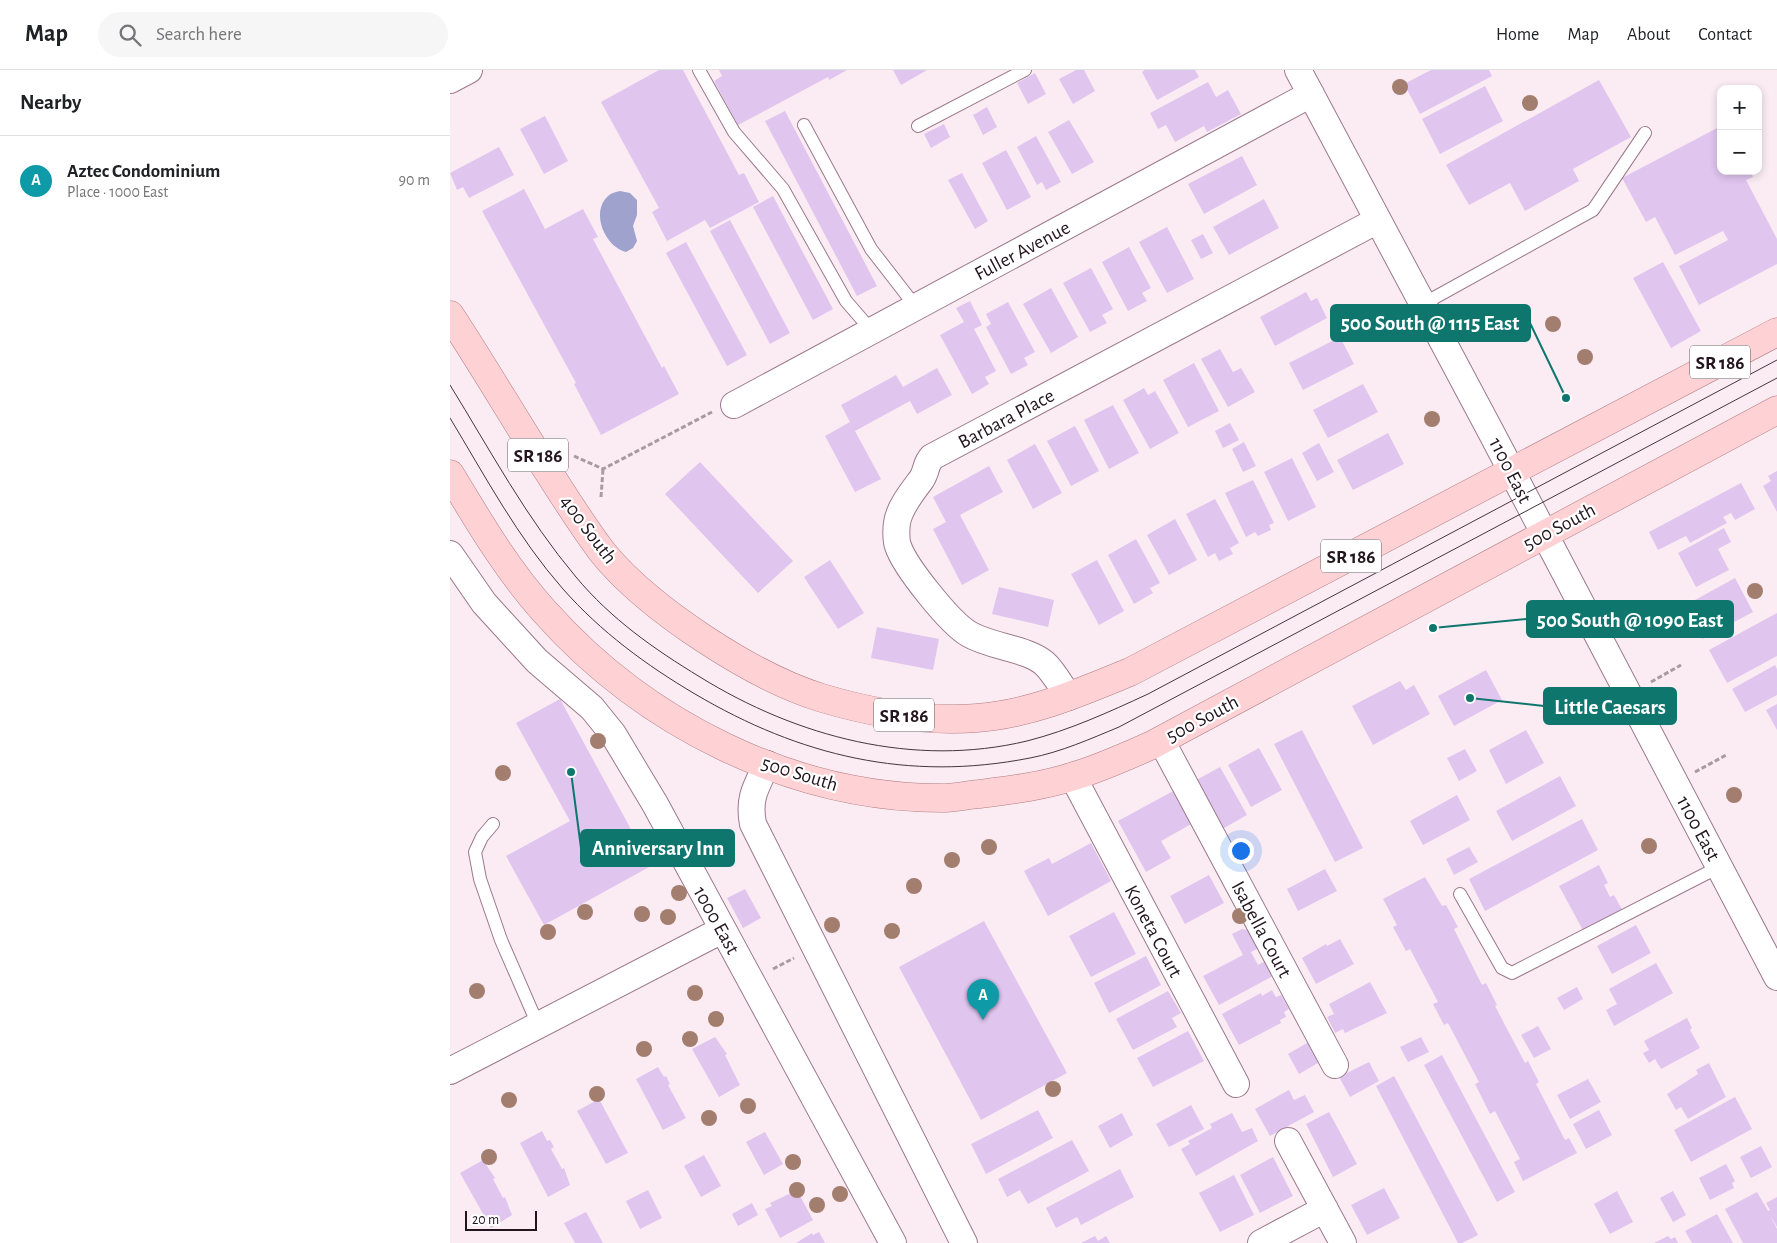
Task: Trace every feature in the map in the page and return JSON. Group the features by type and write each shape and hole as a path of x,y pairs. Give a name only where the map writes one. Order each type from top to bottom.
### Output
{"main road":[{"name":"400 South","path":"450,315 571,508 604,553 636,587 680,622 726,652 770,676 820,698 882,713 930,718 977,718 1027,710 1068,697"},
{"name":"SR 186","path":"1068,697 1130,672 1165,654 1777,332"},
{"name":"500 South","path":"450,474 500,557 545,612 597,665 650,705 709,740 767,764 843,786 878,793 942,798 1006,791 1072,777 1105,766 1161,740 1777,410"}],"street":[{"path":"450,80 469,70"},
{"name":"1100 East","path":"1298,70 1777,976"},
{"name":"Fuller Avenue","path":"734,405 1311,94"},
{"name":"Barbara Place","path":"1068,697 1043,662 1033,656 984,642 968,634 952,622 912,570 897,545 897,523 914,488 922,479 927,462 932,457 1378,220"},
{"name":"1000 East","path":"450,554 484,602 538,661 592,708 613,734 654,804 893,1243"},
{"name":"Isabella Court","path":"1161,740 1335,1065"},
{"path":"767,764 753,793 749,807 753,824 964,1243"},
{"name":"Koneta Court","path":"1072,777 1236,1084"},
{"path":"450,1071 722,930"},
{"path":"1288,1141 1343,1243"},
{"path":"1261,1243 1325,1209"}],"lane":[{"path":"700,70 734,132 784,189 846,302 872,331"},
{"path":"918,126 1025,70"},
{"path":"804,125 871,249 916,308"},
{"path":"1423,304 1593,210 1645,133"},
{"path":"493,824 482,837 475,852 480,879 502,940 538,1026"},
{"path":"1460,894 1502,968 1512,972 1719,868"}],"path":[{"path":"602,469 704,414"},
{"path":"574,456 602,469"},
{"path":"601,497 602,469"},
{"path":"1628,694 1681,665"},
{"path":"1675,783 1728,754"},
{"path":"766,973 797,956"}],"water":[{"path":"620,191 630,193 637,200 637,215 633,226 637,241 633,248 626,252 618,249 606,236 600,219 603,203 609,195"}],"building":[{"path":"659,70 683,70 739,175 744,173 759,202 710,228 705,220 667,241 652,212 659,208 601,102"},
{"path":"719,70 847,70 829,80 828,77 738,125 714,81 722,76"},
{"path":"893,70 927,70 901,85"},
{"path":"1076,70 1084,70 1095,91 1073,104 1059,79"},
{"path":"1145,70 1195,70 1199,77 1157,100 1142,72"},
{"path":"1431,70 1489,70 1492,76 1420,114 1404,84"},
{"path":"1035,73 1046,94 1028,104 1017,83"},
{"path":"1599,80 1631,137 1573,169 1579,181 1525,211 1510,183 1469,205 1446,165"},
{"path":"1208,82 1216,97 1228,90 1241,114 1207,132 1204,126 1175,142 1166,125 1158,129 1150,113"},
{"path":"1485,86 1503,121 1440,154 1422,119"},
{"path":"987,107 997,127 983,135 973,115"},
{"path":"785,111 877,286 857,296 765,121"},
{"path":"545,116 568,161 544,174 520,129"},
{"path":"1069,120 1094,162 1072,174 1048,132"},
{"path":"944,124 950,137 931,148 924,134"},
{"path":"1717,128 1717,175 1752,175 1753,177 1746,180 1777,239 1777,264 1699,305 1679,266 1728,240 1723,231 1675,255 1655,217 1646,222 1622,178"},
{"path":"1036,136 1061,182 1046,190 1042,182 1037,185 1017,147"},
{"path":"499,147 514,175 469,198 463,187 457,190 450,173"},
{"path":"1006,150 1031,197 1007,210 982,163"},
{"path":"1242,156 1257,185 1204,214 1188,184"},
{"path":"962,173 988,221 975,229 948,180"},
{"path":"524,189 545,229 583,209 598,237 593,239 662,368 664,366 679,394 601,435 574,384 576,383 482,211"},
{"path":"773,196 833,309 813,320 753,207"},
{"path":"1264,199 1279,228 1229,255 1213,227"},
{"path":"730,220 790,333 770,344 710,231"},
{"path":"1167,227 1194,279 1167,293 1139,242"},
{"path":"1203,234 1213,253 1201,259 1191,240"},
{"path":"686,242 747,355 727,366 666,253"},
{"path":"1129,247 1151,288 1142,293 1147,301 1128,311 1102,262"},
{"path":"1663,262 1701,331 1671,348 1633,278"},
{"path":"1091,268 1113,309 1102,315 1107,323 1090,332 1063,283"},
{"path":"1051,288 1078,337 1051,353 1023,304"},
{"path":"1306,292 1311,301 1317,298 1327,318 1275,346 1260,317"},
{"path":"970,301 982,325 974,329 996,371 985,377 989,384 972,394 940,335 964,322 956,308"},
{"path":"1008,302 1035,352 1024,358 1028,365 1011,374 986,327 991,324 986,314"},
{"path":"1340,337 1354,364 1303,390 1289,363"},
{"path":"1220,349 1233,372 1241,368 1255,392 1228,407 1201,359"},
{"path":"1194,363 1219,411 1188,427 1163,380"},
{"path":"937,368 952,395 917,414 910,401 855,431 881,479 855,492 825,436 850,422 841,405 896,375 903,387"},
{"path":"1363,384 1378,412 1328,438 1313,410"},
{"path":"1144,388 1148,395 1155,391 1179,433 1150,449 1123,400"},
{"path":"1113,405 1139,453 1109,469 1084,420"},
{"path":"1230,423 1239,440 1223,448 1215,431"},
{"path":"1075,426 1099,471 1071,486 1047,441"},
{"path":"1388,433 1404,464 1353,490 1337,460"},
{"path":"1244,442 1256,466 1243,472 1232,449"},
{"path":"1319,443 1334,472 1317,481 1302,453"},
{"path":"1035,444 1062,493 1033,509 1007,460"},
{"path":"1292,458 1316,507 1288,521 1264,472"},
{"path":"700,462 793,561 758,593 665,494"},
{"path":"989,466 1003,492 960,515 989,570 962,585 933,529 946,522 933,497"},
{"path":"1777,471 1777,512 1763,486 1771,481 1768,476"},
{"path":"1253,480 1274,523 1269,525 1271,530 1258,536 1255,532 1246,537 1225,493"},
{"path":"1741,483 1755,509 1735,520 1731,513 1723,517 1727,523 1690,543 1686,536 1658,550 1649,532"},
{"path":"1215,499 1239,543 1230,548 1233,554 1219,561 1215,553 1208,557 1186,514"},
{"path":"1175,519 1197,560 1169,575 1147,535"},
{"path":"1724,528 1731,542 1718,549 1729,570 1696,587 1678,553"},
{"path":"1136,539 1160,583 1150,588 1153,593 1134,604 1108,555"},
{"path":"830,560 864,613 838,629 804,577"},
{"path":"1097,560 1124,611 1099,625 1071,574"},
{"path":"1735,578 1753,612 1702,639 1684,606"},
{"path":"999,587 1054,600 1048,627 992,614"},
{"path":"1777,613 1777,656 1727,683 1709,650"},
{"path":"877,627 939,639 933,670 871,658"},
{"path":"1775,665 1777,669 1777,695 1745,712 1732,689"},
{"path":"1486,670 1502,700 1454,726 1438,696"},
{"path":"1400,681 1406,690 1414,685 1430,714 1373,745 1352,706"},
{"path":"560,699 651,866 544,925 506,856 570,821 516,723"},
{"path":"1777,704 1777,730 1766,710"},
{"path":"1302,730 1363,848 1335,862 1274,744"},
{"path":"1526,730 1544,763 1506,784 1489,750"},
{"path":"1259,748 1282,790 1251,807 1228,765"},
{"path":"1465,749 1477,771 1459,781 1447,758"},
{"path":"1220,767 1247,815 1217,832 1191,783"},
{"path":"1560,776 1576,806 1512,841 1496,811"},
{"path":"1175,790 1193,823 1161,841 1171,858 1146,872 1118,821"},
{"path":"1457,795 1470,820 1423,845 1410,821"},
{"path":"1582,819 1598,850 1485,911 1469,879"},
{"path":"1091,843 1111,881 1048,916 1024,871 1049,858 1052,864"},
{"path":"1469,847 1478,862 1454,875 1446,859"},
{"path":"1599,865 1608,883 1604,885 1610,897 1614,895 1624,913 1585,934 1559,886"},
{"path":"1325,869 1337,891 1298,911 1287,889"},
{"path":"1209,875 1224,903 1185,924 1170,896"},
{"path":"1425,877 1442,906 1446,905 1458,927 1454,929 1482,985 1486,983 1497,1005 1495,1006 1525,1063 1528,1061 1539,1082 1536,1084 1565,1140 1569,1138 1577,1153 1523,1181 1514,1162 1520,1159 1495,1111 1490,1114 1475,1084 1479,1082 1448,1023 1444,1025 1433,1004 1438,1002 1410,949 1406,951 1393,927 1397,925 1383,899"},
{"path":"745,889 761,918 743,928 727,898"},
{"path":"1114,912 1136,954 1091,977 1069,936"},
{"path":"984,921 1067,1073 981,1120 899,967"},
{"path":"1636,925 1651,953 1612,974 1597,946"},
{"path":"1242,929 1252,931 1261,947 1251,952 1258,965 1265,961 1273,976 1219,1005 1203,976 1243,955 1232,934"},
{"path":"1340,939 1354,964 1316,984 1302,958 1326,944 1327,946"},
{"path":"1146,956 1161,985 1109,1013 1094,983"},
{"path":"1656,963 1673,993 1614,1026 1606,1010 1617,1004 1609,989"},
{"path":"1370,982 1387,1013 1345,1033 1343,1029 1335,1033 1327,1017 1334,1014 1329,1004"},
{"path":"1577,987 1583,999 1564,1010 1557,998"},
{"path":"1272,990 1276,997 1281,995 1289,1009 1284,1012 1286,1017 1280,1020 1281,1023 1239,1045 1222,1014 1261,993 1262,996"},
{"path":"1168,991 1181,1013 1172,1018 1177,1027 1133,1050 1116,1019"},
{"path":"1687,1018 1692,1028 1690,1030 1700,1048 1661,1069 1655,1059 1649,1063 1643,1053 1649,1050 1644,1041"},
{"path":"1538,1026 1551,1049 1534,1058 1521,1035"},
{"path":"1188,1031 1204,1061 1153,1087 1137,1058"},
{"path":"715,1037 727,1054 725,1055 740,1085 719,1097 692,1049"},
{"path":"1421,1037 1429,1052 1408,1062 1400,1047"},
{"path":"1314,1039 1325,1059 1299,1074 1288,1054"},
{"path":"1442,1055 1515,1192 1497,1202 1424,1065"},
{"path":"1369,1062 1379,1081 1350,1097 1339,1077"},
{"path":"1709,1063 1726,1097 1688,1119 1681,1107 1676,1110 1667,1094 1698,1074 1696,1070"},
{"path":"658,1067 664,1077 666,1076 670,1084 668,1085 686,1118 663,1130 636,1079"},
{"path":"1394,1076 1478,1235 1462,1243 1458,1243 1376,1086"},
{"path":"1588,1079 1601,1102 1570,1119 1557,1095"},
{"path":"1289,1090 1294,1100 1305,1095 1314,1112 1270,1136 1255,1109"},
{"path":"1735,1097 1752,1129 1691,1162 1674,1130"},
{"path":"599,1099 628,1153 606,1164 577,1111"},
{"path":"1191,1105 1204,1129 1169,1147 1156,1124"},
{"path":"1038,1110 1053,1138 986,1174 971,1144"},
{"path":"1599,1110 1612,1135 1586,1149 1573,1124"},
{"path":"1329,1112 1357,1164 1333,1177 1306,1124"},
{"path":"1122,1113 1133,1135 1110,1148 1098,1126"},
{"path":"1232,1113 1242,1132 1252,1128 1258,1141 1196,1176 1181,1149 1190,1144 1188,1141 1212,1128 1210,1124"},
{"path":"542,1131 547,1141 550,1140 554,1147 551,1149 562,1169 564,1168 570,1185 548,1197 520,1143"},
{"path":"765,1132 783,1164 764,1175 746,1142"},
{"path":"1072,1140 1089,1171 1028,1204 1020,1190 1007,1197 998,1179"},
{"path":"1761,1146 1772,1167 1751,1178 1740,1157"},
{"path":"704,1155 721,1186 701,1197 684,1166"},
{"path":"1273,1157 1293,1196 1260,1213 1240,1175"},
{"path":"483,1160 495,1178 493,1179 503,1198 505,1197 512,1215 491,1228 460,1173"},
{"path":"1726,1164 1735,1181 1732,1183 1734,1188 1710,1200 1699,1178"},
{"path":"1120,1169 1134,1197 1081,1225 1077,1217 1056,1228 1046,1208"},
{"path":"1234,1175 1254,1215 1220,1232 1199,1193"},
{"path":"1384,1188 1400,1218 1367,1235 1351,1205"},
{"path":"648,1190 662,1218 640,1229 626,1201"},
{"path":"1617,1191 1633,1222 1610,1234 1594,1204"},
{"path":"1673,1191 1686,1215 1673,1222 1660,1198"},
{"path":"793,1192 796,1198 800,1196 813,1220 780,1238 765,1209 772,1206 770,1203"},
{"path":"1757,1192 1768,1211 1770,1210 1766,1203 1777,1197 1777,1227 1770,1215 1777,1229 1777,1243 1743,1243 1725,1209"},
{"path":"752,1203 758,1215 738,1226 732,1214"},
{"path":"586,1212 603,1243 575,1243 564,1223"},
{"path":"1717,1214 1733,1243 1692,1243 1685,1231"},
{"path":"819,1232 825,1243 796,1243 812,1233 813,1235"},
{"path":"1095,1236 1098,1241 1106,1236 1110,1243 1081,1243"},
{"path":"1668,1236 1671,1239 1675,1237 1678,1243 1654,1243"}],"tram line":[{"path":"450,385 525,508 558,555 589,592 618,620 650,644 700,677 737,698 776,716 816,731 858,742 899,748 942,751 984,748 1043,737 1104,714 1148,694 1777,360"},
{"path":"450,418 531,549 578,605 625,647 695,694 735,716 774,734 815,748 856,758 898,765 941,767 985,765 1030,758 1075,745 1119,727 1777,378"}],"place":[{"name":"500 South @ 1115 East","path":"1566,398"},
{"name":"500 South @ 1090 East","path":"1433,628"},
{"name":"Little Caesars","path":"1470,698"},
{"name":"Anniversary Inn","path":"571,772"},
{"name":"Aztec Condominium","path":"983,1020"}]}
